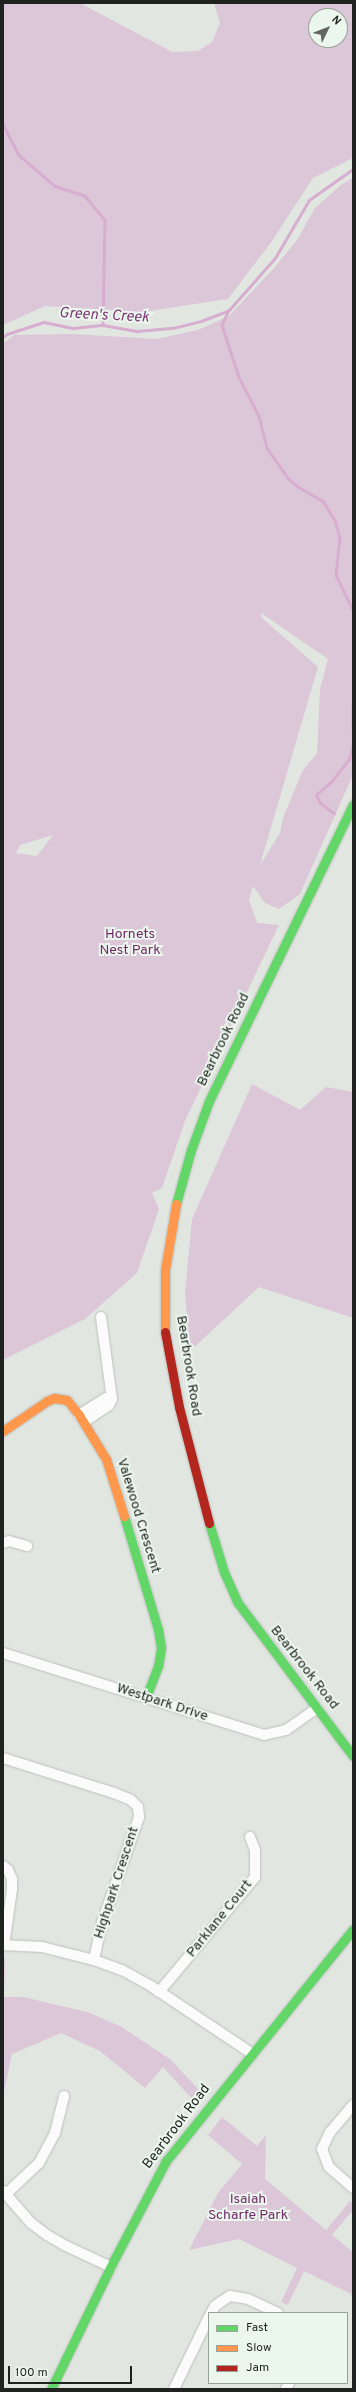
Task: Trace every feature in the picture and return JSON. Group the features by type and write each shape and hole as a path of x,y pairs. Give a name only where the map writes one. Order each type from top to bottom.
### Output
{"street":[{"name":"Bearbrook Road","path":"353,805 210,1101 190,1150 173,1213 165,1270 165,1332 179,1407 198,1484 224,1572 238,1603 316,1709 337,1732 353,1756"},
{"path":"82,1419 106,1398 112,1399 101,1317"},
{"name":"Valewood Crescent","path":"3,1431 54,1398 67,1400 82,1419 106,1459 158,1630 161,1648 158,1666 146,1697"},
{"path":"3,1543 9,1541 27,1546"},
{"name":"Westpark Drive","path":"3,1653 264,1735 286,1730 316,1709"},
{"name":"Highpark Crescent","path":"3,1758 114,1793 131,1800 138,1807 139,1817 102,1922 94,1960"},
{"name":"Parklane Court","path":"159,1992 255,1877 255,1850 250,1837"},
{"path":"3,1866 8,1870 12,1879 12,1889 4,1945 42,1947 94,1960 122,1970 159,1992 251,2053"},
{"name":"Bearbrook Road","path":"51,2389 156,2178 166,2162 251,2053 353,1929"},
{"path":"64,2096 55,2133 39,2164 4,2193 31,2222 47,2235 64,2245 111,2267"},
{"path":"353,2105 330,2132 322,2149 329,2167 353,2188"},
{"path":"211,2312 214,2306 230,2296 248,2299 276,2312"},
{"path":"174,2389 208,2319"}],"green space":[{"path":"3,3 80,3 172,52 198,51 212,42 220,23 214,3 353,3 353,158 313,178 272,241 228,299 143,312 45,306 3,325"},
{"name":"Hornets Nest Park","path":"353,178 353,775 300,894 279,909 265,903 253,886 249,900 257,923 279,925 185,1121 162,1188 152,1193 159,1209 137,1273 85,1319 3,1360 3,344 14,335 72,334 157,339 198,330 229,316 275,267 297,240 315,208 341,185","holes":["261,613 328,659 320,689 317,753 302,772 283,818 280,833 260,865 318,667 262,618","53,835 37,856 16,853 20,845"]},
{"path":"252,1084 300,1110 326,1087 353,1092 353,1318 259,1287 190,1351 185,1293 192,1219"},
{"path":"3,1958 5,1958 4,1997 23,1997 87,2012 120,2026 170,2059 201,2092 194,2101 163,2067 145,2088 100,2051 61,2033 12,2054 3,2096"},
{"name":"Isaiah Scharfe Park","path":"222,2117 257,2146 266,2135 265,2179 326,2230 350,2201 353,2203 353,2210 332,2235 353,2252 353,2303 351,2294 304,2271 288,2305 281,2302 297,2268 239,2239 189,2250 218,2193 242,2164 208,2135"}],"waterway":[{"path":"3,124 19,155 55,186 85,196 105,220 103,325"},
{"name":"Green's Creek","path":"3,337 7,334 44,322 73,328 103,325 137,331 173,328 201,321 229,310 275,258 309,200 353,169"},
{"path":"229,310 222,325 239,377 259,416 267,448 287,477 297,486 323,501 335,520 340,537 336,575 353,610"},
{"path":"353,704 353,728"},
{"path":"334,814 320,803 316,795 331,782 349,759 353,744"}],"traffic: fast":[{"path":"176,1204 191,1150 209,1101 353,805"},
{"path":"124,1516 158,1629 161,1648 158,1666 146,1697"},
{"path":"209,1523 224,1572 238,1603 353,1756"},
{"path":"51,2389 115,2258 166,2161 353,1929"}],"traffic: slow":[{"path":"165,1332 165,1270 176,1204"},
{"path":"3,1431 47,1401 54,1398 67,1400 79,1415 106,1459 124,1516"}],"traffic: jam":[{"path":"165,1332 179,1407 209,1523"}]}
